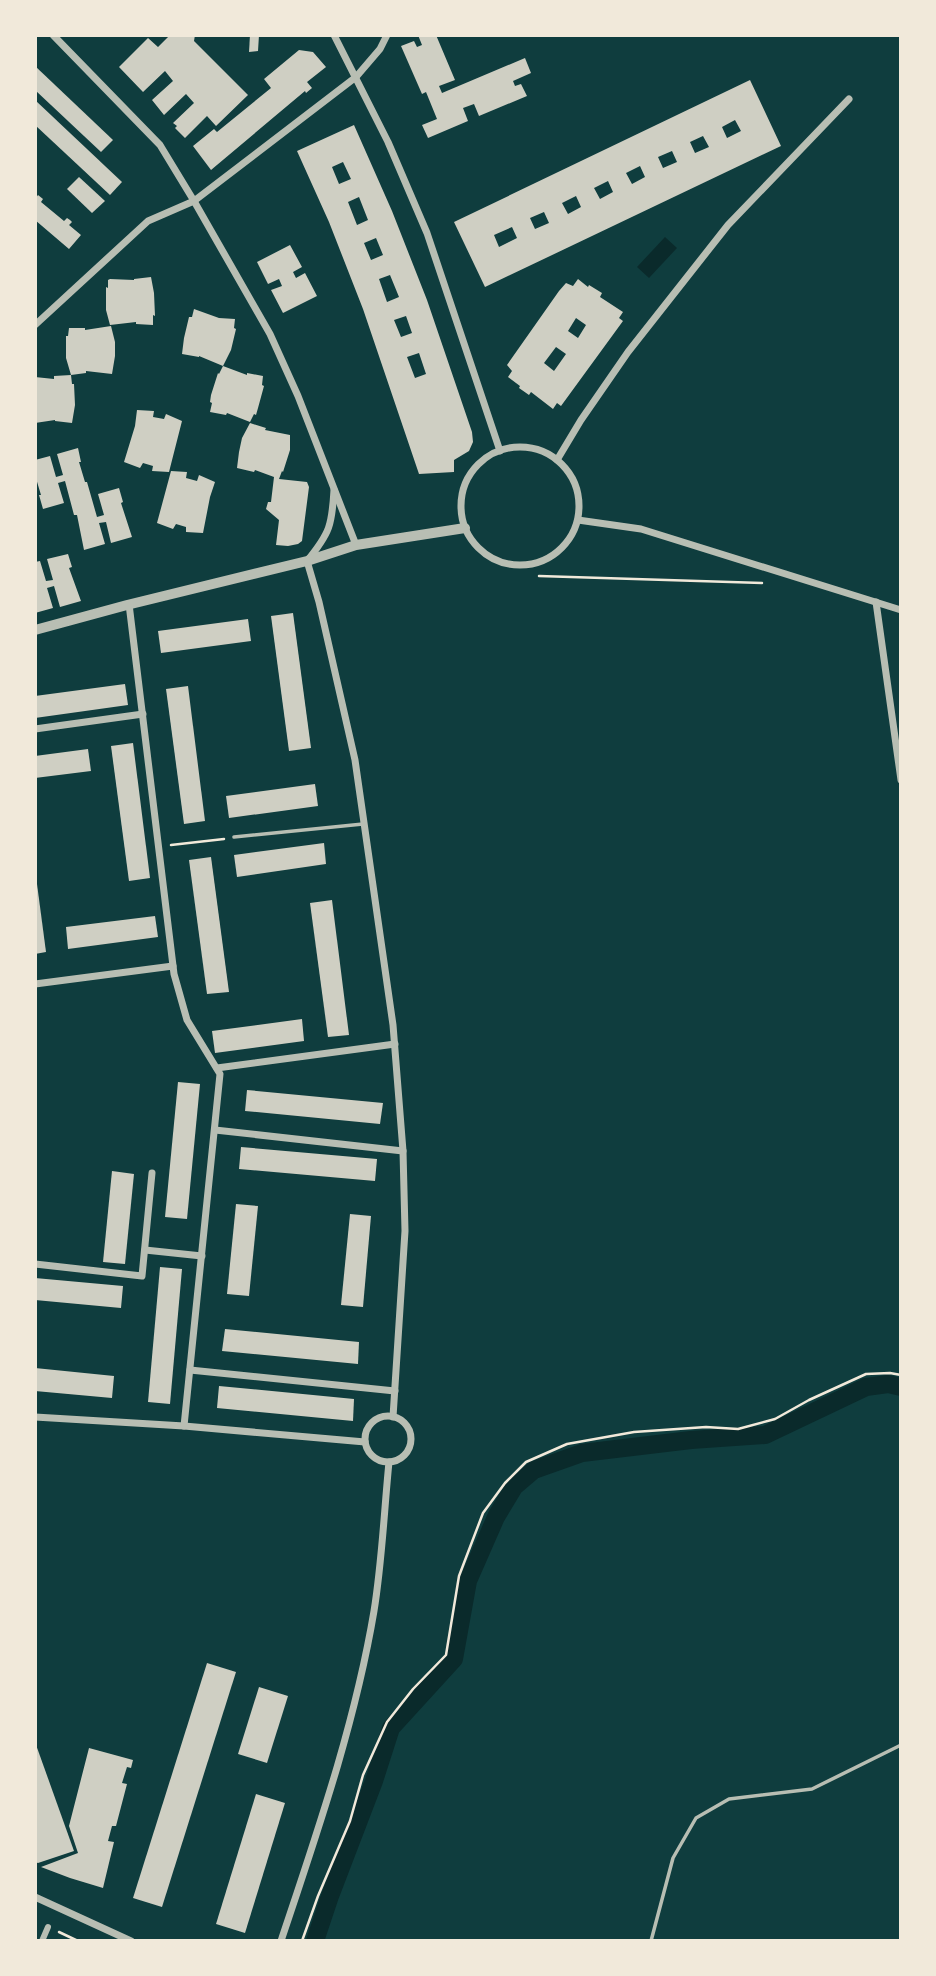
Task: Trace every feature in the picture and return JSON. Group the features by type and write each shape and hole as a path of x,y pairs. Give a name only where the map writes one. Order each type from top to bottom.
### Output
{"street":[{"path":"52,35 160,145 194,201 270,334 298,396 356,545"},
{"path":"334,35 388,142 427,233 500,451"},
{"path":"35,325 148,220 194,201 356,76 380,49 387,35"},
{"path":"557,460 628,352 727,225 849,99"},
{"path":"520,447 540,450 557,460 569,472 577,487 580,503 578,520 571,537 559,552 543,561 525,566 506,564 489,557 474,544 465,528 461,513 466,482 474,469 486,458 500,451 520,447"},
{"path":"307,561 322,543 332,521 334,490"},
{"path":"578,520 641,529 901,610"},
{"path":"35,631 129,604 307,561 356,545 465,528"},
{"path":"307,561 355,760 395,1044 403,1151 405,1231 393,1417"},
{"path":"876,602 901,780"},
{"path":"129,604 173,966 187,1020 220,1074 184,1426"},
{"path":"35,729 143,714"},
{"path":"35,984 173,966"},
{"path":"216,1068 395,1044"},
{"path":"215,1130 403,1151"},
{"path":"35,1265 142,1276 152,1173"},
{"path":"145,1250 202,1256"},
{"path":"190,1370 395,1391"},
{"path":"35,1417 184,1426 365,1442"},
{"path":"393,1417 405,1425 411,1438 407,1451 402,1457 389,1462 376,1459 370,1454 365,1442 366,1434 373,1422 379,1418 393,1417"},
{"path":"281,1941 314,1842 356,1699 374,1610 389,1462"},
{"path":"35,1897 131,1941"},
{"path":"42,1941 48,1927"}],"lane":[{"path":"234,838 365,824"},
{"path":"651,1941 673,1858 696,1818 729,1799 812,1789 901,1745"}],"path":[{"path":"539,576 762,583"},
{"path":"160,847 234,838"},
{"path":"302,1941 350,1821 363,1775 387,1721 446,1655 459,1576 483,1513 505,1482 526,1462 567,1444 634,1432 706,1427 738,1429 775,1419 866,1374 901,1375"}],"water":[{"path":"665,237 677,248 649,278 637,267"}],"building":[{"path":"170,35 195,35 194,41 248,95 216,126 207,116 185,138 173,123 194,103 186,94 164,115 152,100 173,81 165,71 143,92 119,67 148,38 158,47"},
{"path":"250,35 259,35 258,51 249,52"},
{"path":"418,35 436,35 455,80 439,86 442,93 525,58 531,73 513,81 515,86 521,84 527,96 479,116 474,104 463,108 468,121 428,138 422,125 437,119 426,92 422,94 401,46 414,41 417,47 422,45"},
{"path":"299,50 313,52 326,67 307,82 312,88 211,170 193,146 214,129 217,132 271,88 264,79"},
{"path":"35,66 113,140 101,152 35,90"},
{"path":"750,80 781,146 485,287 454,222","holes":["735,120 741,131 727,138 722,127","703,136 709,147 695,153 690,142","672,151 677,162 663,168 658,157","640,166 645,177 632,184 626,173","608,181 613,192 600,199 594,188","576,196 581,207 568,214 562,203","544,212 549,223 535,229 530,218","512,227 517,238 499,247 494,235"]},
{"path":"35,100 122,182 110,195 35,125"},
{"path":"354,125 427,300 472,432 473,442 469,451 454,460 454,472 419,474 363,309 329,222 297,151","holes":["343,162 351,179 339,184 332,167","359,197 368,220 357,225 348,202","376,238 383,255 371,260 364,243","390,275 399,297 387,302 379,279","406,316 412,333 401,337 394,320","419,353 426,374 415,378 407,357"]},
{"path":"79,177 105,201 92,213 67,189"},
{"path":"38,195 43,199 41,202 64,221 67,218 70,220 72,222 69,225 81,235 69,249 35,220 35,199"},
{"path":"290,245 302,267 293,272 296,278 305,273 317,296 283,313 271,290 282,286 279,279 268,284 257,262"},
{"path":"151,277 155,316 153,315 153,325 136,322 110,325 106,310 108,280"},
{"path":"578,279 602,293 600,297 623,312 619,318 623,321 561,406 557,403 553,409 531,392 529,395 519,388 520,386 508,377 512,371 507,365 559,291 566,283 573,286","holes":["576,318 586,325 578,338 568,331","556,347 566,354 554,371 544,363"]},
{"path":"194,309 219,318 235,319 236,329 231,350 223,366 199,356 182,354 189,317 192,317"},
{"path":"111,326 115,342 112,374 86,371 71,375 66,358 66,336 69,328 85,330"},
{"path":"223,366 247,375 263,376 264,386 258,408 250,422 227,413 210,412 211,395"},
{"path":"71,375 75,405 72,423 55,420 35,423 35,377 54,379 54,376"},
{"path":"137,410 154,411 153,417 164,419 166,414 182,421 169,472 152,471 153,466 143,463 140,468 124,462"},
{"path":"250,423 266,428 265,430 290,435 290,450 279,479 307,482 309,487 302,541 298,544 276,545 279,520 266,509 268,502 271,502 274,477 255,470 237,468 242,438"},
{"path":"78,448 79,462 97,517 104,515 98,494 119,488 132,537 111,543 106,522 99,523 105,544 84,550 77,515 74,515 65,481 58,483 64,503 43,509 35,475 35,460 50,456 56,477 63,475 57,454"},
{"path":"171,471 187,472 186,478 197,481 199,475 215,482 203,533 186,532 186,527 176,524 173,529 157,523"},
{"path":"68,554 72,567 69,568 81,601 60,607 54,586 47,588 53,608 35,613 35,562 40,561 46,581 53,580 47,559"},
{"path":"293,613 311,748 289,751 271,616"},
{"path":"248,619 251,641 161,653 158,631"},
{"path":"125,684 128,705 35,718 35,696"},
{"path":"188,686 205,821 184,824 166,689"},
{"path":"133,743 150,878 129,881 111,746"},
{"path":"88,749 91,771 35,778 35,756"},
{"path":"315,784 318,806 229,818 226,796"},
{"path":"324,843 326,864 237,877 234,855"},
{"path":"211,857 229,992 207,994 189,860"},
{"path":"35,884 46,952 35,954"},
{"path":"332,900 349,1035 328,1037 310,903"},
{"path":"155,916 158,937 68,949 66,927"},
{"path":"302,1019 304,1041 215,1053 212,1031"},
{"path":"178,1082 200,1084 187,1219 165,1217"},
{"path":"247,1090 383,1103 380,1124 245,1111"},
{"path":"241,1147 377,1159 375,1181 239,1169"},
{"path":"112,1171 134,1174 125,1264 103,1262"},
{"path":"236,1204 258,1206 249,1296 227,1294"},
{"path":"350,1214 371,1216 363,1307 341,1305"},
{"path":"160,1267 182,1269 170,1404 148,1402"},
{"path":"35,1278 123,1286 121,1308 35,1300"},
{"path":"225,1329 359,1342 358,1364 222,1351"},
{"path":"35,1368 114,1376 112,1398 35,1391"},
{"path":"219,1386 354,1399 353,1421 217,1408"},
{"path":"207,1663 236,1672 162,1907 133,1898"},
{"path":"259,1687 288,1696 267,1763 238,1754"},
{"path":"35,1742 74,1851 38,1863 35,1862"},
{"path":"89,1748 133,1760 131,1768 127,1767 122,1783 127,1784 116,1826 112,1826 108,1841 114,1842 103,1888 41,1867 78,1853 69,1826"},
{"path":"256,1794 285,1803 245,1933 216,1924"}],"waterway":[{"path":"315,1941 391,1728 454,1659 468,1581 496,1517 514,1487 534,1470 582,1453 691,1440 765,1435 866,1387 888,1384 901,1387"}]}
